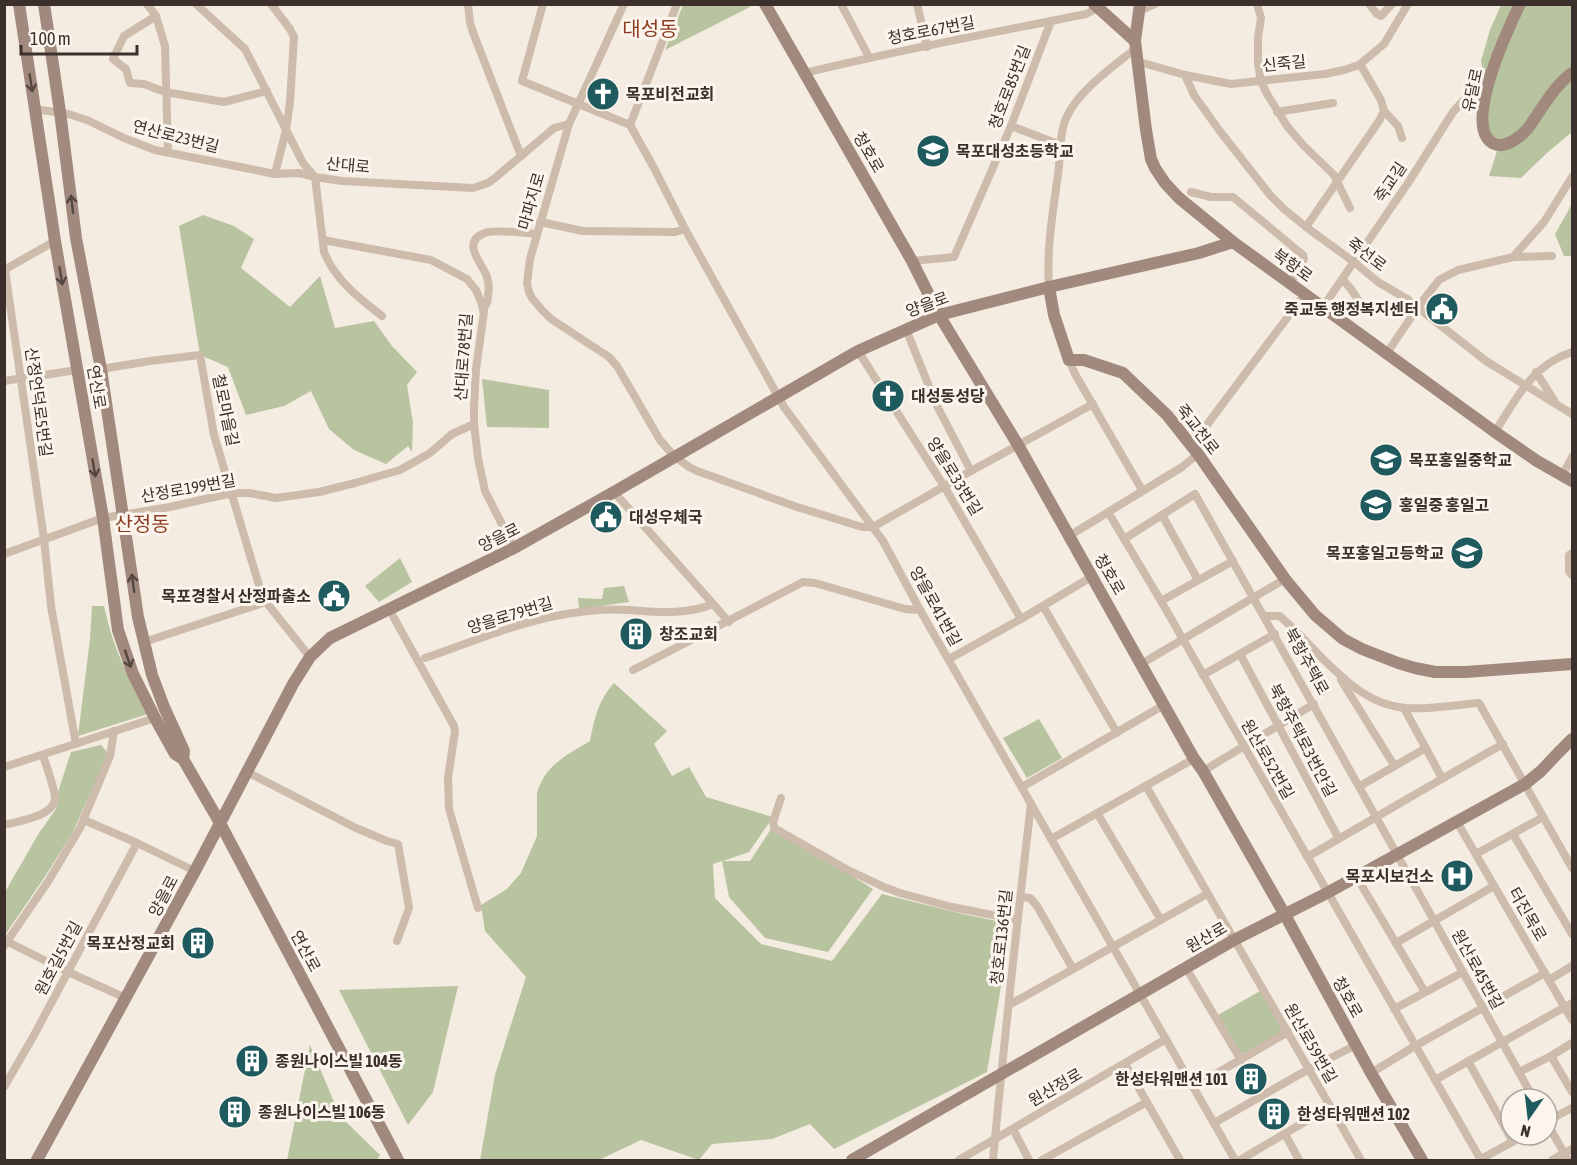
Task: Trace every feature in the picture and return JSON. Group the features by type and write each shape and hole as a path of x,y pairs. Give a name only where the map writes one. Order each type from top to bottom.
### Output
{"street":[{"name":"연산로","path":"19,4 54,241 103,518 118,630 133,674 155,718 175,754 183,759 220,823 398,1161"},
{"name":"연산로","path":"44,4 76,238 101,369 138,617 152,675 184,751 183,759"},
{"path":"147,4 156,16 165,46 168,152"},
{"name":"산대로","path":"196,4 245,49 303,163 315,177 342,181 473,188 488,183 554,128 569,124"},
{"path":"271,4 294,37 290,102 275,174"},
{"path":"468,4 474,35 521,156"},
{"path":"543,4 522,81 630,125 677,4"},
{"name":"마파지로","path":"624,4 569,124 537,234 528,274 529,292 551,319 609,357 624,375 660,440 674,456"},
{"name":"청호로","path":"765,4 912,261 939,315 1018,445 1193,757 1285,915 1422,1161"},
{"path":"841,4 868,57"},
{"path":"916,4 927,47"},
{"path":"1139,8 1155,4"},
{"path":"1257,4 1261,15 1257,54 1261,81 1287,126 1303,146 1334,175 1350,207"},
{"path":"1369,4 1381,16 1392,4"},
{"name":"신죽길","path":"1136,50 1185,75 1231,84 1335,72 1360,64 1384,44 1408,4"},
{"name":"유달로","path":"1520,4 1493,67 1481,120 1484,135 1497,145 1515,140 1525,132 1562,80 1572,73"},
{"path":"1096,6 1136,50 1094,83 1066,118 1048,261 1049,287 1057,326 1075,374 1142,490"},
{"name":"청호로67번길","path":"805,73 868,57 1086,14 1096,6"},
{"name":"북항로","path":"1139,8 1136,50 1148,146 1155,168 1165,183 1179,198 1233,242 1290,284 1495,432 1567,479"},
{"path":"156,16 124,36 113,59 126,69 130,83 144,84 165,92 224,102 267,91"},
{"name":"청호로85번길","path":"912,261 954,257 1011,126 1051,21"},
{"path":"1360,64 1381,100 1384,111 1398,126 1402,138"},
{"name":"죽선로","path":"1185,75 1194,95 1255,177 1270,195 1306,227 1378,282 1407,299 1486,361 1572,414"},
{"name":"죽교길","path":"1323,307 1408,183 1453,112 1473,90 1489,82"},
{"path":"1277,112 1333,103"},
{"name":"연산로23번길","path":"34,109 60,112 87,120 134,143 168,152 275,174 298,173 315,177"},
{"path":"1306,227 1384,111"},
{"name":"양을로41번길","path":"630,125 685,230 778,397 883,542 1235,1161"},
{"path":"1011,126 1061,145"},
{"path":"315,177 324,252 333,270 351,290 382,316"},
{"path":"1513,257 1544,222 1572,177"},
{"path":"1191,192 1211,197 1233,197 1302,255 1304,259 1290,284"},
{"path":"540,222 583,231 675,232 685,230"},
{"path":"483,309 488,304 489,286 488,279 473,250 473,245 478,238 486,232 537,234"},
{"name":"산대로78번길","path":"323,240 431,260 467,279 476,290 483,309 476,369 474,424 478,458 485,490 514,548"},
{"path":"5,270 54,241"},
{"name":"양을로","path":"37,1161 195,871 293,684 310,657 330,638 514,548 858,351 939,315 1199,253 1233,242"},
{"path":"1387,353 1439,280 1458,270 1513,257 1552,256"},
{"name":"산정언덕로5번길","path":"5,270 44,539 51,606 76,744"},
{"path":"1342,279 1360,303"},
{"path":"1069,536 1182,467 1196,451 1209,422 1305,294"},
{"path":"1388,315 1407,299"},
{"path":"906,330 936,404 972,471"},
{"name":"양을로33번길","path":"858,351 944,486 1022,619"},
{"path":"1495,432 1536,372 1556,358 1572,351"},
{"name":"철로마을길","path":"101,369 200,355 214,435 266,602 310,657"},
{"name":"죽교천로","path":"1070,360 1084,360 1123,374 1167,415 1196,451 1285,579 1315,615 1343,639 1362,649 1414,668 1450,672 1572,664"},
{"path":"4,381 77,370"},
{"path":"1536,372 1557,405"},
{"path":"674,456 697,471 797,507 862,526 873,527 1093,404"},
{"name":"산정로199번길","path":"4,554 103,518 170,507 232,493 249,493 276,498 319,492 356,483 400,470 430,453 452,434 474,424"},
{"path":"1567,479 1572,457"},
{"path":"615,492 729,622"},
{"name":"북항주택로","path":"1162,515 1196,494 1397,854"},
{"name":"원산로52번길","path":"1108,512 1481,1160"},
{"path":"1124,539 1162,515 1198,580"},
{"path":"1572,553 1569,555 1569,571 1572,575"},
{"path":"1161,601 1233,561"},
{"path":"949,660 1092,576"},
{"path":"1141,664 1285,579"},
{"path":"633,670 803,582 815,583 905,609 920,609"},
{"path":"144,642 266,602"},
{"name":"양을로79번길","path":"424,658 536,620 565,614 609,610 675,612 713,604"},
{"path":"1043,606 1117,733"},
{"path":"389,609 454,726 448,778 449,809 478,908"},
{"path":"1265,616 1280,616 1336,672 1378,702 1404,708 1479,703 1572,868"},
{"path":"1203,675 1275,634"},
{"name":"북항주택로3번안길","path":"1240,654 1339,839"},
{"path":"1336,672 1394,765"},
{"path":"1203,771 1314,704"},
{"path":"1022,787 1164,705"},
{"path":"1404,708 1442,778"},
{"path":"4,768 155,718"},
{"path":"114,731 110,756 84,820 66,854 6,942 126,998"},
{"name":"원산로","path":"854,1160 1234,940 1327,893 1525,784 1542,771 1572,739"},
{"path":"1306,857 1503,744"},
{"path":"1359,786 1426,748"},
{"path":"4,825 46,812 52,807 55,798 43,755"},
{"path":"1051,839 1190,761 1193,757"},
{"path":"247,772 356,828 398,844 409,908 397,941"},
{"name":"원산로59번길","path":"1146,786 1361,1161"},
{"path":"781,798 773,822 774,828 846,869 900,893 952,907 1018,920"},
{"name":"청호로136번길","path":"993,1161 1000,1074 1031,804"},
{"path":"1097,813 1161,920"},
{"path":"1476,854 1543,817"},
{"path":"84,820 195,871"},
{"name":"터진목로","path":"1457,822 1547,976 1569,1005 1572,1020"},
{"path":"1513,834 1572,934"},
{"name":"원호길5번길","path":"4,1087 137,843"},
{"name":"원산로45번길","path":"1397,854 1527,1087"},
{"path":"1356,876 1425,992"},
{"path":"1396,943 1494,886"},
{"path":"1009,1005 1207,894"},
{"path":"1021,897 1030,898 1037,906 1072,969"},
{"path":"1371,1073 1483,1008 1572,966"},
{"path":"1186,968 1241,1060"},
{"path":"1394,1009 1463,972"},
{"path":"1435,1080 1569,1005"},
{"path":"1193,1087 1288,1032"},
{"name":"원산정로","path":"959,1161 1166,1040"},
{"path":"1519,1072 1572,1043"},
{"path":"1214,1123 1356,1045"},
{"path":"1551,1056 1572,1092"},
{"path":"1468,1061 1499,1117"},
{"path":"1125,1064 1180,1161"},
{"path":"1042,1161 1147,1102"},
{"path":"1240,1161 1330,1107"},
{"path":"996,1126 1013,1129 1029,1161"},
{"path":"1285,1134 1299,1161"},
{"path":"1552,1161 1568,1154 1559,1140"},
{"path":"1481,1160 1504,1147"}],"green space":[{"path":"749,4 750,7 665,50 683,5"},
{"path":"1501,5 1572,5 1572,132 1521,178 1489,176 1497,151 1478,126 1487,91 1481,61 1490,30"},
{"path":"1572,204 1572,261 1571,256 1564,256 1555,234"},
{"path":"203,215 234,226 254,239 241,268 290,307 320,276 335,328 374,321 392,346 417,372 407,385 413,423 412,452 408,446 386,464 354,450 329,429 311,391 284,406 246,415 228,367 200,355 179,226"},
{"path":"482,379 549,390 549,428 487,427"},
{"path":"400,558 412,582 379,602 365,586"},
{"path":"624,586 629,602 579,609 578,598 602,599 604,588"},
{"path":"92,606 104,606 121,662 148,714 78,736 90,639"},
{"path":"614,683 667,731 654,744 672,776 689,767 706,797 773,817 749,852 723,861 750,861 773,826 873,889 828,952 765,938 729,897 722,861 713,864 715,898 761,944 832,961 882,894 1010,925 987,1072 834,1149 810,1124 772,1139 712,1144 699,1160 641,1140 601,1160 480,1160 495,1075 526,977 485,931 481,905 507,889 521,873 537,836 537,793 540,784 551,768 590,741 598,710 604,696"},
{"path":"1039,719 1062,758 1027,778 1003,738"},
{"path":"101,745 108,753 73,832 5,935 5,892 39,833 56,809 58,792 71,752"},
{"path":"458,986 433,1092 408,1125 339,990"},
{"path":"1260,991 1282,1029 1281,1033 1245,1053 1240,1053 1218,1015"},
{"path":"310,1045 340,1116 380,1155 377,1160 287,1160"}],"place":[{"name":"목포비전교회","path":"603,94"},
{"name":"목포대성초등학교","path":"933,151"},
{"name":"죽교동 행정복지센터","path":"1442,309"},
{"name":"대성동성당","path":"888,396"},
{"name":"목포홍일중학교","path":"1386,460"},
{"name":"홍일중 홍일고","path":"1376,505"},
{"name":"대성우체국","path":"606,517"},
{"name":"목포홍일고등학교","path":"1467,553"},
{"name":"목포경찰서 산정파출소","path":"334,596"},
{"name":"창조교회","path":"636,634"},
{"name":"목포시보건소","path":"1457,876"},
{"name":"목포산정교회","path":"198,943"},
{"name":"종원나이스빌 104동","path":"252,1061"},
{"name":"한성타워맨션 101","path":"1251,1079"},
{"name":"종원나이스빌 106동","path":"235,1112"},
{"name":"한성타워맨션 102","path":"1274,1114"}],"district":[{"name":"대성동","path":"650,29"},
{"name":"산정동","path":"142,524"}]}
